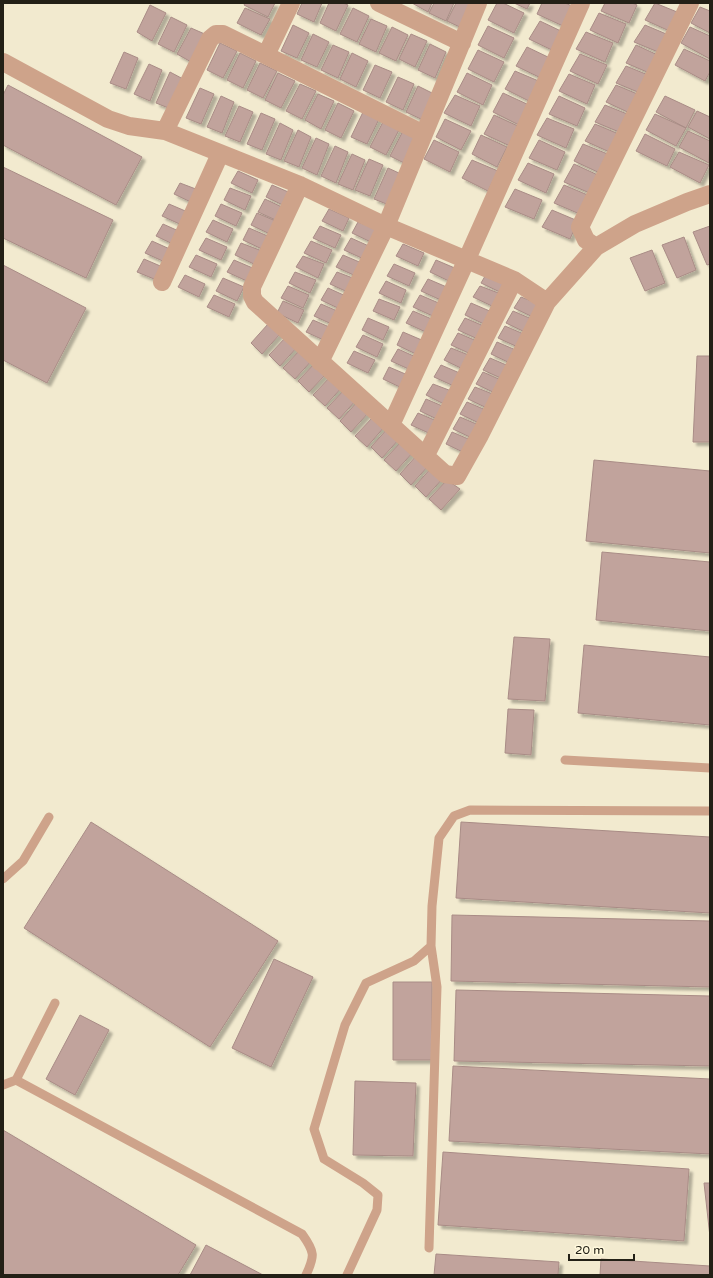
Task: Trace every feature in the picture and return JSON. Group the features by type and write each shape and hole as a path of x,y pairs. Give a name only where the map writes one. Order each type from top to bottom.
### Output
{"street":[{"path":"266,55 291,3"},
{"path":"380,3 462,43"},
{"path":"320,362 386,226 478,3"},
{"path":"391,426 581,3"},
{"path":"596,247 586,240 580,227 690,3"},
{"path":"165,131 210,39 216,34 223,34 424,134"},
{"path":"3,62 108,119 129,126 165,131 300,185 386,226 514,280 547,302"},
{"path":"162,282 220,154"},
{"path":"300,185 252,287 252,296 255,302 391,426 426,455 445,474 457,476 461,471 547,302 596,247 635,224 709,192"},
{"path":"426,455 514,280"}],"lane":[{"path":"565,760 710,768"},
{"path":"429,1248 437,987 431,946 432,906 439,838 454,816 470,810 710,811"},
{"path":"3,879 23,861 49,817"},
{"path":"347,1275 377,1210 378,1196 363,1184 324,1159 314,1129 346,1025 366,983 414,961 431,946"},
{"path":"3,1085 16,1080 55,1003"},
{"path":"16,1080 302,1234 310,1245 313,1260 306,1275"}],"building":[{"path":"245,3 275,3 268,17 244,5"},
{"path":"302,3 322,3 314,22 297,14"},
{"path":"329,3 343,3 348,5 336,31 320,23"},
{"path":"412,3 432,3 428,12"},
{"path":"434,3 454,3 446,21 429,13"},
{"path":"456,3 475,3 464,29 447,21"},
{"path":"497,3 503,3 524,13 514,33 488,20"},
{"path":"514,3 530,3 527,9"},
{"path":"542,3 565,3 572,6 563,26 537,14"},
{"path":"605,3 632,3 637,5 629,23 601,11"},
{"path":"655,3 682,14 674,33 645,20"},
{"path":"150,5 166,13 152,41 137,32"},
{"path":"700,7 710,11 710,33 691,23"},
{"path":"245,8 270,19 261,35 237,23"},
{"path":"353,8 369,16 357,42 340,34"},
{"path":"599,13 626,24 618,43 590,30"},
{"path":"171,17 187,25 174,52 158,44"},
{"path":"371,19 387,26 376,52 359,44"},
{"path":"540,21 565,33 556,52 529,39"},
{"path":"293,25 309,33 297,58 281,51"},
{"path":"645,25 671,36 663,54 634,42"},
{"path":"488,26 514,38 504,58 478,45"},
{"path":"392,27 408,35 396,61 379,53"},
{"path":"690,27 710,36 710,59 681,43"},
{"path":"191,28 207,35 193,63 177,54"},
{"path":"586,32 613,43 605,62 576,49"},
{"path":"313,34 329,42 317,67 301,60"},
{"path":"411,34 427,41 415,67 399,59"},
{"path":"220,43 237,51 223,78 207,70"},
{"path":"430,44 446,52 435,78 418,70"},
{"path":"333,45 349,52 338,78 321,70"},
{"path":"636,45 662,57 654,75 626,63"},
{"path":"527,47 552,59 543,79 516,66"},
{"path":"684,49 710,61 710,72 705,81 675,65"},
{"path":"478,50 504,62 494,82 468,69"},
{"path":"124,52 138,58 126,89 110,83"},
{"path":"240,53 256,61 243,88 227,80"},
{"path":"352,53 368,61 356,87 340,79"},
{"path":"580,54 607,65 598,84 570,71"},
{"path":"260,63 277,71 263,98 247,90"},
{"path":"149,64 162,70 150,101 134,94"},
{"path":"375,65 392,72 380,98 363,90"},
{"path":"626,66 653,77 645,95 616,83"},
{"path":"515,71 541,82 531,102 505,89"},
{"path":"170,72 183,79 171,109 156,103"},
{"path":"278,73 295,81 281,108 265,100"},
{"path":"467,73 492,85 483,105 457,92"},
{"path":"569,74 595,85 587,104 559,91"},
{"path":"398,77 414,84 403,110 386,102"},
{"path":"300,84 316,91 302,119 286,111"},
{"path":"8,85 142,157 116,205 3,145 3,95"},
{"path":"616,85 642,96 634,115 606,102"},
{"path":"418,86 434,94 423,120 406,112"},
{"path":"200,88 214,94 201,124 186,118"},
{"path":"503,93 529,105 519,125 493,112"},
{"path":"318,94 334,101 321,129 305,120"},
{"path":"455,95 480,106 471,126 444,113"},
{"path":"221,96 234,102 222,133 207,127"},
{"path":"559,96 585,108 577,126 549,114"},
{"path":"665,96 695,110 686,128 656,112"},
{"path":"338,103 354,111 341,138 325,130"},
{"path":"605,105 632,116 624,134 595,122"},
{"path":"239,106 253,112 240,142 225,136"},
{"path":"364,110 380,117 367,144 351,137"},
{"path":"697,111 710,117 710,139 688,127"},
{"path":"261,113 275,119 262,150 247,144"},
{"path":"655,114 686,128 676,146 646,130"},
{"path":"494,115 520,127 510,146 484,134"},
{"path":"547,118 574,129 566,148 537,135"},
{"path":"445,119 471,131 461,150 436,137"},
{"path":"384,120 400,128 386,155 370,147"},
{"path":"280,123 293,130 281,160 266,154"},
{"path":"595,124 621,135 614,154 585,141"},
{"path":"404,129 420,137 406,164 390,156"},
{"path":"298,130 311,137 299,167 284,161"},
{"path":"688,131 710,141 709,163 679,147"},
{"path":"645,134 675,149 667,166 636,151"},
{"path":"481,135 507,147 497,167 472,154"},
{"path":"316,138 329,144 317,175 302,168"},
{"path":"434,140 459,152 450,172 424,159"},
{"path":"539,140 565,152 557,170 529,158"},
{"path":"583,144 610,155 602,174 574,161"},
{"path":"335,146 348,152 336,183 321,176"},
{"path":"679,152 709,165 700,183 670,167"},
{"path":"352,154 365,160 353,190 338,184"},
{"path":"369,159 383,165 370,196 355,190"},
{"path":"472,160 498,171 488,191 462,178"},
{"path":"528,163 554,174 546,193 518,180"},
{"path":"574,164 600,176 592,194 564,182"},
{"path":"3,167 113,220 86,278 3,238"},
{"path":"388,168 401,174 389,205 374,199"},
{"path":"238,171 258,180 252,193 231,183"},
{"path":"180,183 201,191 195,204 174,194"},
{"path":"272,185 293,194 287,207 266,197"},
{"path":"564,185 590,196 582,215 554,203"},
{"path":"230,188 251,196 245,210 224,200"},
{"path":"515,189 542,200 534,219 505,207"},
{"path":"265,199 286,209 280,222 258,212"},
{"path":"169,204 190,213 184,226 162,216"},
{"path":"221,204 242,213 236,226 215,216"},
{"path":"329,209 349,218 343,231 322,221"},
{"path":"552,210 578,221 570,239 542,227"},
{"path":"257,213 278,222 272,235 251,225"},
{"path":"213,220 233,229 227,242 206,232"},
{"path":"358,222 379,230 373,243 352,233"},
{"path":"163,224 183,233 177,246 156,236"},
{"path":"320,226 341,235 335,248 313,238"},
{"path":"710,226 710,264 707,265 693,232"},
{"path":"249,228 270,237 264,250 243,240"},
{"path":"684,237 696,270 677,278 662,245"},
{"path":"206,238 227,247 221,260 199,250"},
{"path":"351,238 371,247 366,260 344,250"},
{"path":"152,241 172,250 167,263 145,253"},
{"path":"311,241 332,250 326,263 304,253"},
{"path":"241,243 262,251 256,265 235,255"},
{"path":"403,244 424,253 418,266 396,256"},
{"path":"652,250 665,283 645,291 630,258"},
{"path":"196,255 217,264 211,277 189,267"},
{"path":"343,255 364,264 358,277 336,267"},
{"path":"303,256 324,264 318,278 296,267"},
{"path":"144,259 165,268 159,281 137,272"},
{"path":"234,260 255,269 249,282 227,272"},
{"path":"436,260 457,269 451,282 430,272"},
{"path":"394,264 415,273 409,286 387,276"},
{"path":"3,265 86,308 47,383 3,360"},
{"path":"488,271 508,280 502,293 481,283"},
{"path":"295,272 316,280 310,293 289,283"},
{"path":"337,272 358,280 352,294 330,284"},
{"path":"185,275 205,284 199,297 178,287"},
{"path":"223,278 244,287 237,301 216,291"},
{"path":"428,279 449,288 443,301 421,291"},
{"path":"386,281 406,290 401,303 379,293"},
{"path":"288,286 309,295 303,308 281,298"},
{"path":"480,286 501,294 494,307 473,297"},
{"path":"328,288 348,297 342,310 321,300"},
{"path":"214,295 235,304 229,317 207,307"},
{"path":"420,295 441,304 435,317 413,307"},
{"path":"521,297 542,305 535,318 514,308"},
{"path":"379,299 400,307 394,320 373,311"},
{"path":"283,301 304,310 298,323 277,313"},
{"path":"471,303 492,312 486,325 465,315"},
{"path":"321,304 342,313 336,326 314,316"},
{"path":"413,311 434,320 428,333 406,323"},
{"path":"513,311 534,320 527,333 506,323"},
{"path":"368,318 389,327 383,340 362,330"},
{"path":"465,318 486,327 480,340 458,330"},
{"path":"313,320 334,329 328,342 306,332"},
{"path":"268,324 281,333 262,354 251,343"},
{"path":"505,326 526,335 520,348 498,338"},
{"path":"403,332 424,341 418,355 397,345"},
{"path":"458,333 479,342 473,355 451,345"},
{"path":"363,335 383,344 377,357 356,347"},
{"path":"286,337 299,345 280,366 269,355"},
{"path":"497,342 518,351 512,364 491,354"},
{"path":"451,348 471,356 465,370 444,360"},
{"path":"398,349 418,358 413,371 391,361"},
{"path":"300,350 314,358 295,379 283,368"},
{"path":"354,351 375,360 368,373 347,363"},
{"path":"697,356 710,356 710,442 693,442"},
{"path":"490,358 511,367 505,380 483,370"},
{"path":"315,363 328,372 309,392 298,381"},
{"path":"441,365 462,374 456,387 434,377"},
{"path":"389,367 410,376 404,389 383,379"},
{"path":"483,372 503,381 497,394 476,384"},
{"path":"331,376 344,385 325,406 313,395"},
{"path":"433,384 454,392 448,406 426,395"},
{"path":"475,387 495,395 489,409 468,399"},
{"path":"345,389 358,398 339,419 327,408"},
{"path":"426,399 447,408 441,421 420,411"},
{"path":"357,402 370,411 351,432 340,421"},
{"path":"467,402 488,411 481,424 460,414"},
{"path":"418,413 439,422 433,435 411,425"},
{"path":"373,417 385,426 367,447 355,436"},
{"path":"460,417 481,426 474,439 453,429"},
{"path":"388,428 401,437 382,458 371,447"},
{"path":"452,432 473,441 467,454 446,444"},
{"path":"402,441 415,450 396,471 384,460"},
{"path":"417,455 430,464 411,485 400,474"},
{"path":"594,460 710,471 710,553 586,541"},
{"path":"432,467 445,476 426,497 415,486"},
{"path":"447,480 460,489 441,510 429,499"},
{"path":"602,552 710,562 710,631 596,620"},
{"path":"514,637 550,639 545,701 508,699"},
{"path":"584,645 710,657 710,725 578,713"},
{"path":"508,709 534,710 531,755 505,753"},
{"path":"91,822 278,941 210,1047 24,928"},
{"path":"461,822 710,837 710,913 456,898"},
{"path":"452,915 710,921 710,987 451,981"},
{"path":"274,959 313,977 271,1067 232,1048"},
{"path":"393,982 432,982 432,1060 393,1060"},
{"path":"456,990 710,996 710,1066 454,1061"},
{"path":"80,1015 109,1030 75,1095 46,1079"},
{"path":"453,1066 710,1079 710,1154 449,1141"},
{"path":"355,1081 416,1083 413,1156 353,1155"},
{"path":"3,1130 196,1245 178,1275 3,1275"},
{"path":"443,1152 689,1169 684,1241 438,1225"},
{"path":"704,1183 710,1183 710,1237"},
{"path":"206,1245 263,1275 190,1275"},
{"path":"436,1254 559,1262 558,1275 434,1275"},
{"path":"601,1259 710,1266 710,1275 600,1275"}]}
